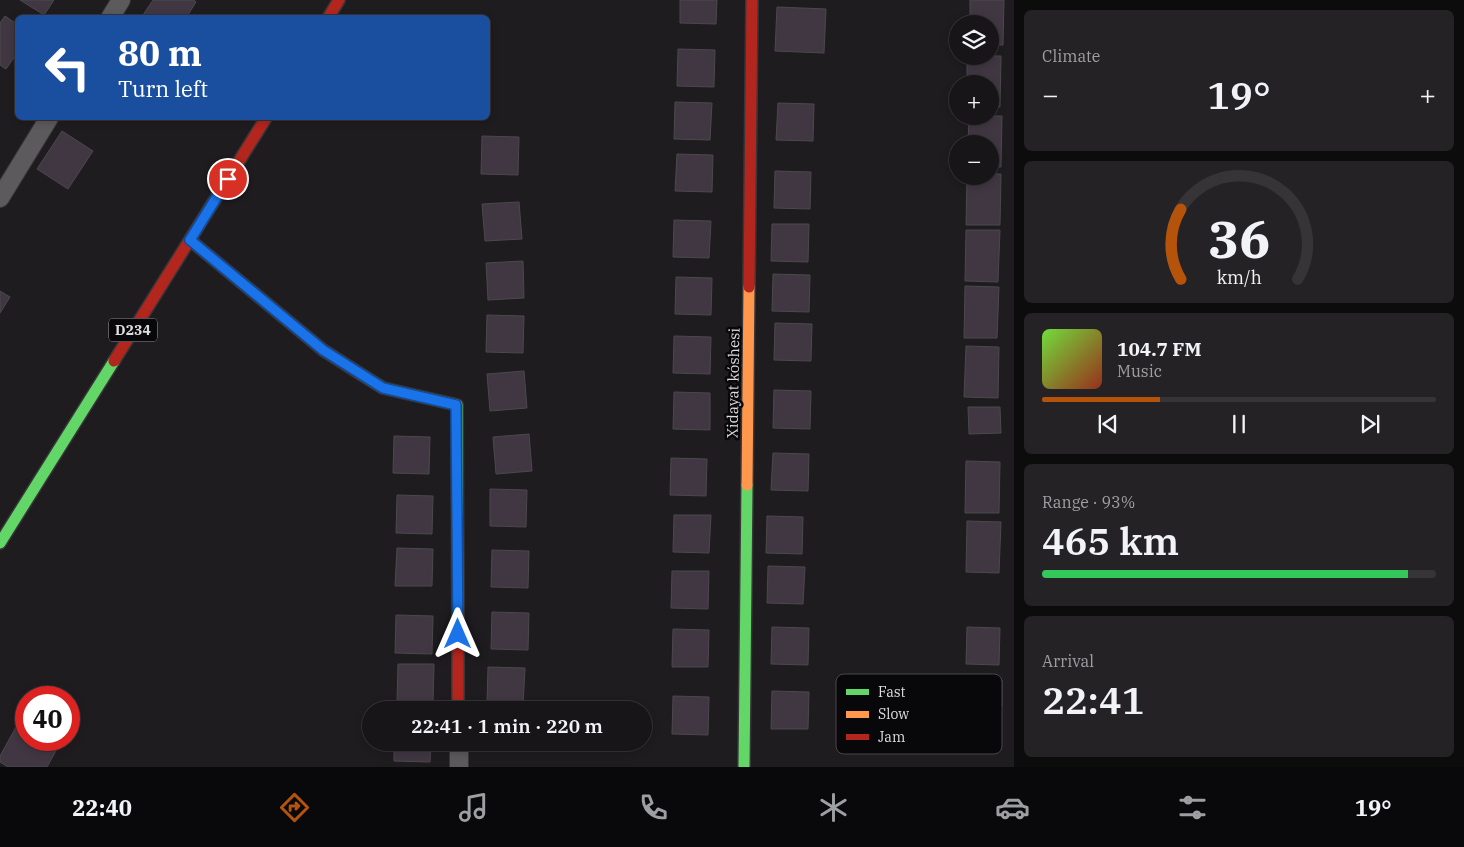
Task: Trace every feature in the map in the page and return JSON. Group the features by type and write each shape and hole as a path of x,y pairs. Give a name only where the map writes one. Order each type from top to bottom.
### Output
{"street":[{"path":"112,15 121,0"},
{"path":"330,15 339,0"},
{"name":"Xidayat kóshesi","path":"744,767 752,0"},
{"path":"0,198 48,120"},
{"name":"D234","path":"0,543 265,120"},
{"path":"190,240 323,350 383,388 456,405 458,701"},
{"path":"459,751 459,767"}],"building":[{"path":"20,0 54,0 44,15"},
{"path":"153,0 194,0 196,2 188,15 143,15"},
{"path":"680,0 717,0 716,24 680,23"},
{"path":"970,0 1004,0 1003,45 999,45 999,15 970,15"},
{"path":"777,7 826,9 824,53 775,51"},
{"path":"5,16 15,23 15,56 6,69 0,65 0,23"},
{"path":"678,49 715,50 714,87 677,86"},
{"path":"999,56 1001,56 1000,107 999,75 967,75 967,65 999,65"},
{"path":"675,102 712,103 710,140 674,139"},
{"path":"778,103 814,104 813,141 776,140"},
{"path":"999,116 1002,116 1001,167 999,167 999,135 968,135 969,125 999,125"},
{"path":"62,131 93,151 68,189 37,169"},
{"path":"482,136 519,137 518,175 481,174"},
{"path":"677,154 713,155 712,192 675,191"},
{"path":"775,171 811,172 810,209 774,208"},
{"path":"999,174 1001,174 1000,225 966,225 967,185 999,185"},
{"path":"519,202 522,239 485,241 482,204"},
{"path":"674,220 711,221 709,258 673,257"},
{"path":"772,224 809,224 808,262 771,261"},
{"path":"966,230 1000,230 998,282 965,281"},
{"path":"523,261 524,298 488,300 486,263"},
{"path":"773,274 810,275 809,312 772,311"},
{"path":"676,277 712,278 711,315 675,314"},
{"path":"965,286 999,287 997,338 964,338"},
{"path":"0,291 10,297 0,313"},
{"path":"487,315 524,316 523,353 486,352"},
{"path":"775,323 812,324 811,361 774,360"},
{"path":"674,336 711,337 710,374 673,373"},
{"path":"966,346 999,347 998,398 964,397"},
{"path":"524,371 527,408 490,411 487,374"},
{"path":"774,390 811,391 810,429 773,428"},
{"path":"674,392 710,393 710,430 673,429"},
{"path":"968,407 1000,407 1001,433 969,434"},
{"path":"529,434 532,471 496,474 493,437"},
{"path":"394,436 430,437 429,474 393,473"},
{"path":"773,453 809,454 808,491 771,490"},
{"path":"671,458 707,459 706,496 670,495"},
{"path":"966,461 1000,462 999,513 965,513"},
{"path":"490,489 527,490 526,527 490,526"},
{"path":"397,495 433,496 432,534 396,533"},
{"path":"674,515 711,515 709,553 673,552"},
{"path":"767,516 803,517 802,554 766,553"},
{"path":"967,521 1001,522 999,573 966,572"},
{"path":"397,548 433,549 432,586 395,586"},
{"path":"492,550 529,551 528,588 491,587"},
{"path":"768,566 805,567 803,604 767,603"},
{"path":"672,571 709,571 708,609 671,608"},
{"path":"492,612 529,613 528,650 491,649"},
{"path":"396,615 433,616 432,654 395,653"},
{"path":"772,627 809,628 808,665 771,664"},
{"path":"967,627 1000,628 999,665 966,664"},
{"path":"673,629 709,630 708,667 672,667"},
{"path":"398,664 434,664 433,701 397,701"},
{"path":"488,667 525,668 523,701 487,701"},
{"path":"772,691 809,692 808,729 771,729"},
{"path":"673,696 709,697 708,735 672,734"},
{"path":"15,729 15,751 56,751 47,767 8,767 0,762 0,756"},
{"path":"394,751 431,751 430,762 394,761"}],"traffic: fast":[{"path":"0,543 114,361"},
{"path":"359,373 383,388 457,405 458,629"},
{"path":"744,767 747,485"}],"traffic: slow":[{"path":"747,485 749,287"}],"traffic: jam":[{"path":"330,15 339,0"},
{"path":"749,287 752,0"},
{"path":"114,361 265,120"},
{"path":"190,240 323,350 359,373"},
{"path":"458,629 458,701"}],"route":[{"path":"228,179 190,240 323,350 383,388 456,405 458,634"}]}
